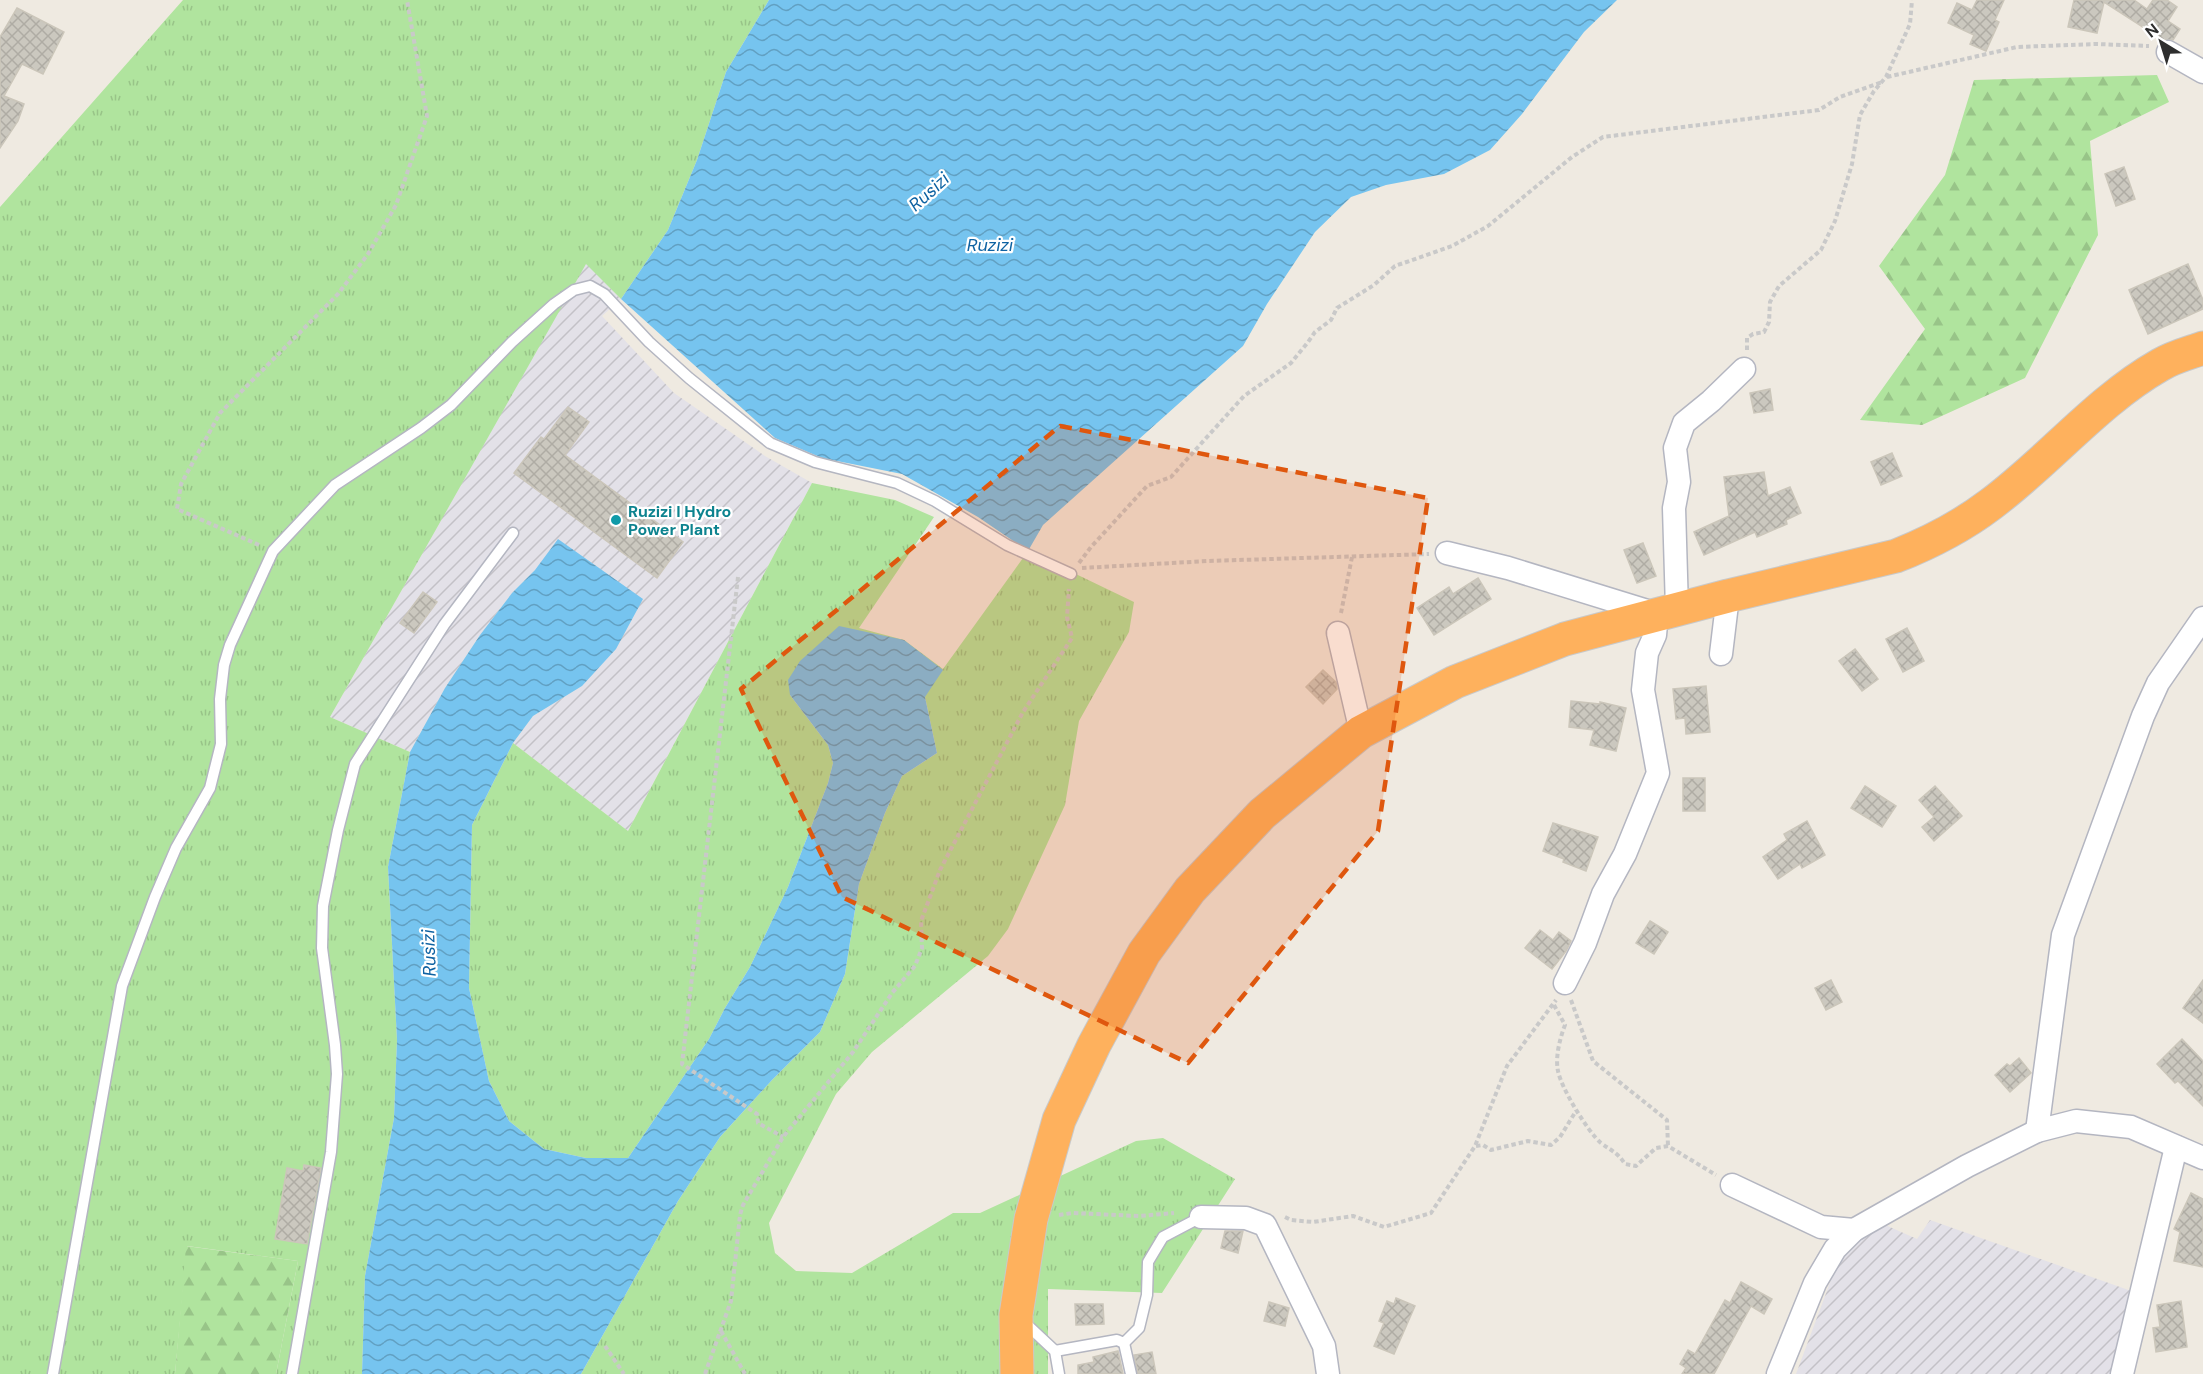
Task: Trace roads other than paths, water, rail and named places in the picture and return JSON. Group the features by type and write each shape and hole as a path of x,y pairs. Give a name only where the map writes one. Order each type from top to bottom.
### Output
{"highway":[{"path":"1017,1374 1016,1315 1031,1219 1059,1120 1094,1045 1144,953 1191,890 1262,814 1361,732 1455,682 1565,639 1728,596 1896,556 1929,542 1990,505 2129,385 2163,363 2203,348"}],"street":[{"path":"2168,52 2203,72"},
{"path":"1565,983 1585,943 1603,894 1625,854 1658,773 1643,690 1647,653 1667,612 1674,508 1679,482 1675,448 1684,423 1744,369"},
{"path":"1447,553 1667,612"},
{"path":"1721,654 1728,596"},
{"path":"2037,1131 2063,935 2143,716 2158,683 2203,618"},
{"path":"1338,633 1361,732"},
{"path":"1778,1374 1815,1283 1835,1249 1854,1230 1967,1166 2037,1131 2076,1121 2131,1127 2203,1158"},
{"path":"2122,1374 2176,1147"},
{"path":"1732,1185 1821,1227 1854,1230"},
{"path":"1202,1217 1246,1218 1265,1225 1324,1346 1328,1374"}],"lane":[{"path":"53,1374 122,986 176,848 210,788 221,744 220,699 224,665 230,645 273,551 335,485 421,428 451,405 512,342 554,303 574,290 590,286 604,294 650,342 689,378 770,443 815,462 897,483 935,501 1007,544 1073,571"},
{"path":"292,1374 331,1152 335,1107 337,1074 322,948 323,906 338,830 355,764 444,625 513,533"},
{"path":"1124,1343 1139,1328 1147,1295 1148,1262 1162,1237 1202,1217"},
{"path":"1016,1315 1055,1350 1059,1374"},
{"path":"1055,1350 1117,1340 1124,1343"},
{"path":"1124,1343 1131,1374"}],"water":[{"name":"Ruzizi","path":"769,0 1617,0 1584,32 1522,114 1490,150 1444,174 1386,185 1351,197 1315,232 1267,304 1243,346 1043,525 1028,551 978,517 902,474 822,458 775,438 621,299 668,230 697,160 726,72"},
{"name":"Rusizi","path":"558,539 643,599 616,649 582,686 533,716 513,743 472,825 469,988 489,1081 509,1121 544,1149 586,1158 628,1158 709,1039 750,967 788,887 828,783 833,763 828,745 790,695 788,680 800,661 839,626 904,640 943,670 925,697 937,753 902,776 885,813 859,884 845,974 820,1032 720,1137 678,1201 581,1374 362,1374 365,1276 394,1118 397,1040 388,867 410,752 445,688 480,635"}],"place":[{"name":"Ruzizi I Hydro Power Plant","path":"616,520"}]}
